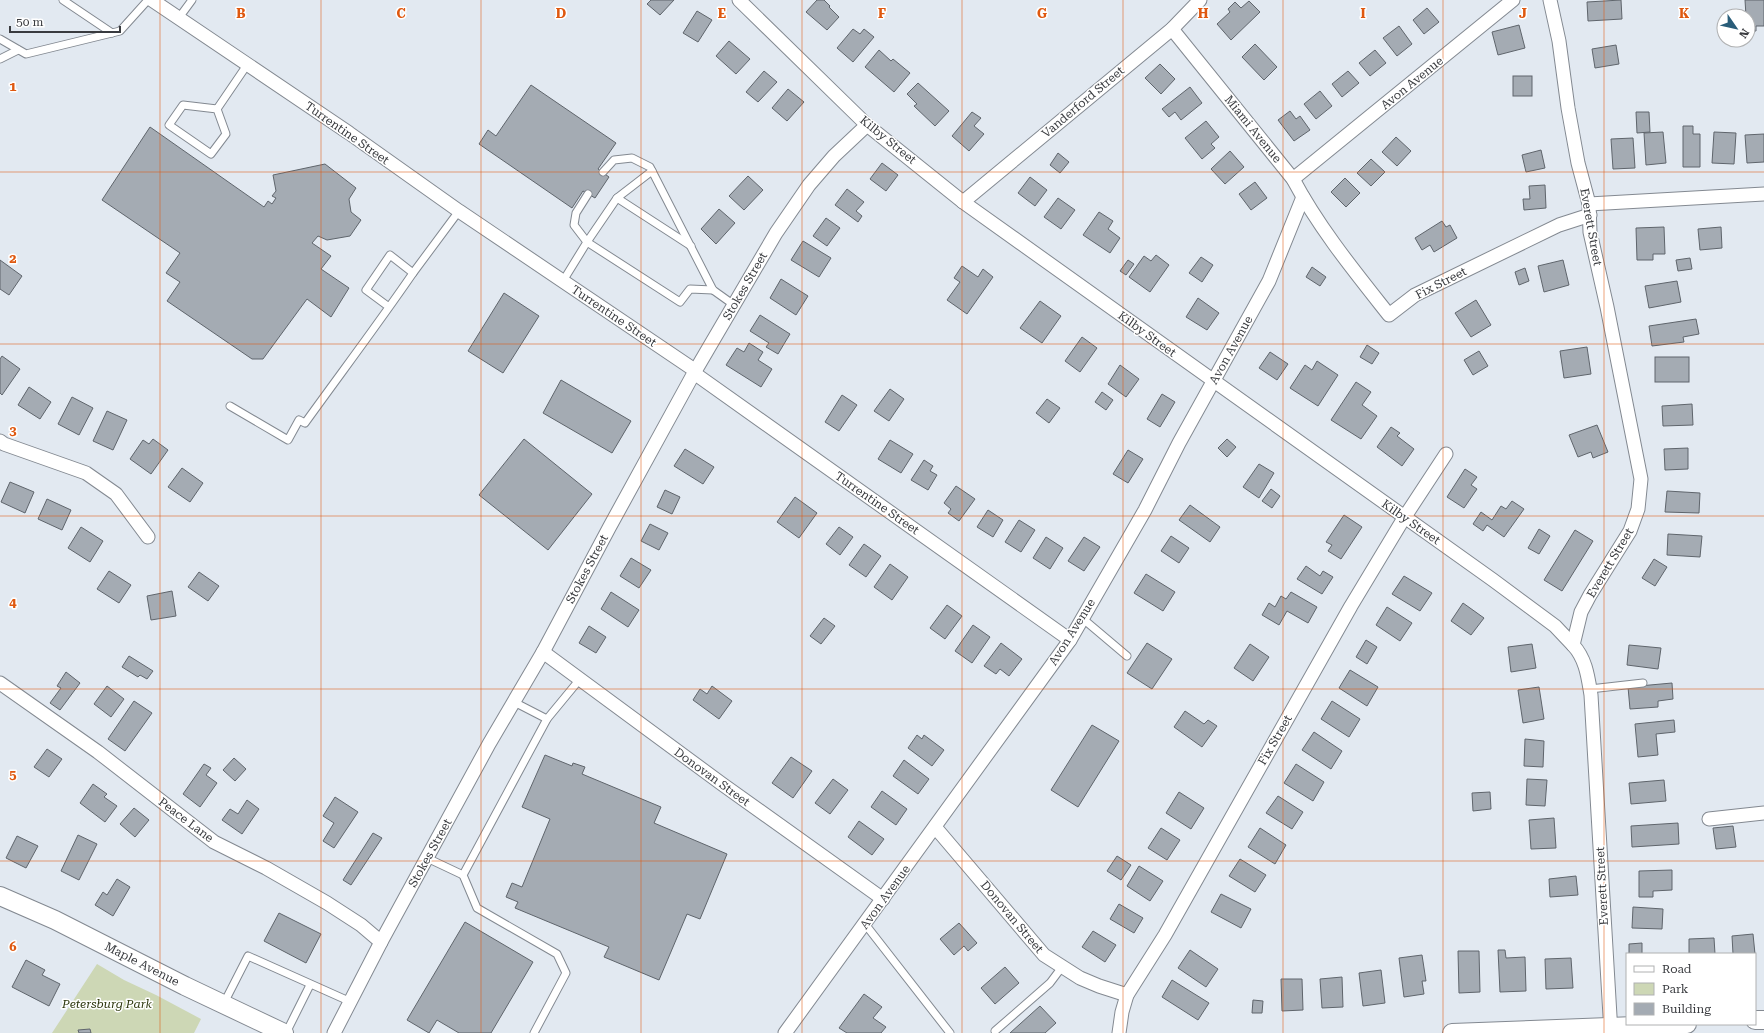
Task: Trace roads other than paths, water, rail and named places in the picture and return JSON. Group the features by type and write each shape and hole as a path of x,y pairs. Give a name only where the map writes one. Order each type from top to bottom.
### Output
{"main road":[{"name":"Maple Avenue","path":"1,899 55,920 185,986 224,1003 285,1033"},
{"path":"1452,1033 1610,1030 1674,1025"}],"street":[{"name":"Turrentine Street","path":"152,0 349,133 459,211 693,369 694,373 1070,640"},
{"name":"Kilby Street","path":"739,0 867,125 963,202 1555,626 1573,645"},
{"name":"Vanderford Street","path":"963,202 1172,29 1200,0"},
{"name":"Avon Avenue","path":"1293,179 1513,0"},
{"name":"Everett Street","path":"1550,0 1559,41 1568,108 1578,163 1589,209 1590,232 1609,315 1641,479 1638,509 1630,531 1581,612 1573,645 1579,651 1585,665 1590,689 1610,1030"},
{"name":"Miami Avenue","path":"1172,29 1293,179 1303,197 1328,234"},
{"name":"Stokes Street","path":"334,1033 381,942 543,652 608,528 694,373 776,233 798,200 834,156 867,125"},
{"name":"Fix Street","path":"1328,234 1389,315 1415,295 1589,209 1764,194"},
{"name":"Avon Avenue","path":"785,1033 1070,640 1145,510 1269,281 1303,197"},
{"path":"0,441 86,473 116,494 148,536"},
{"name":"Fix Street","path":"1119,1033 1122,1012 1127,995 1165,935 1344,620 1404,518 1446,454"},
{"name":"Donovan Street","path":"543,652 722,784 883,899"},
{"name":"Peace Lane","path":"0,683 98,752 214,842 266,868 327,903 361,925 381,942"},
{"path":"1709,819 1764,813"},
{"name":"Donovan Street","path":"935,827 1044,955 1062,967 1099,986 1127,995"}],"lane":[{"path":"63,0 112,33"},
{"path":"0,39 26,54 112,33 120,30 148,0"},
{"path":"178,19 192,0"},
{"path":"0,59 18,50"},
{"path":"217,109 247,65"},
{"path":"183,105 217,109 226,134 211,154 168,125 183,105"},
{"path":"603,172 614,160 632,158 650,167 713,290 734,305"},
{"path":"563,281 617,198 652,171"},
{"path":"588,194 576,213 574,225 587,242 680,302 690,289 713,290"},
{"path":"617,198 691,246"},
{"path":"230,406 288,440 299,420 304,423 459,211"},
{"path":"389,307 366,290 390,255 413,273"},
{"path":"1082,618 1127,656"},
{"path":"463,875 547,719 580,679"},
{"path":"1590,689 1643,683"},
{"path":"514,702 547,719"},
{"path":"427,858 463,875 477,908 557,954 566,972 534,1033"},
{"path":"865,924 950,1033"},
{"path":"224,1003 248,956 351,1002"},
{"path":"995,1031 1050,983 1062,967"},
{"path":"285,1033 310,985"}],"park label":[{"name":"Petersburg Park","path":"107,1004"}]}
